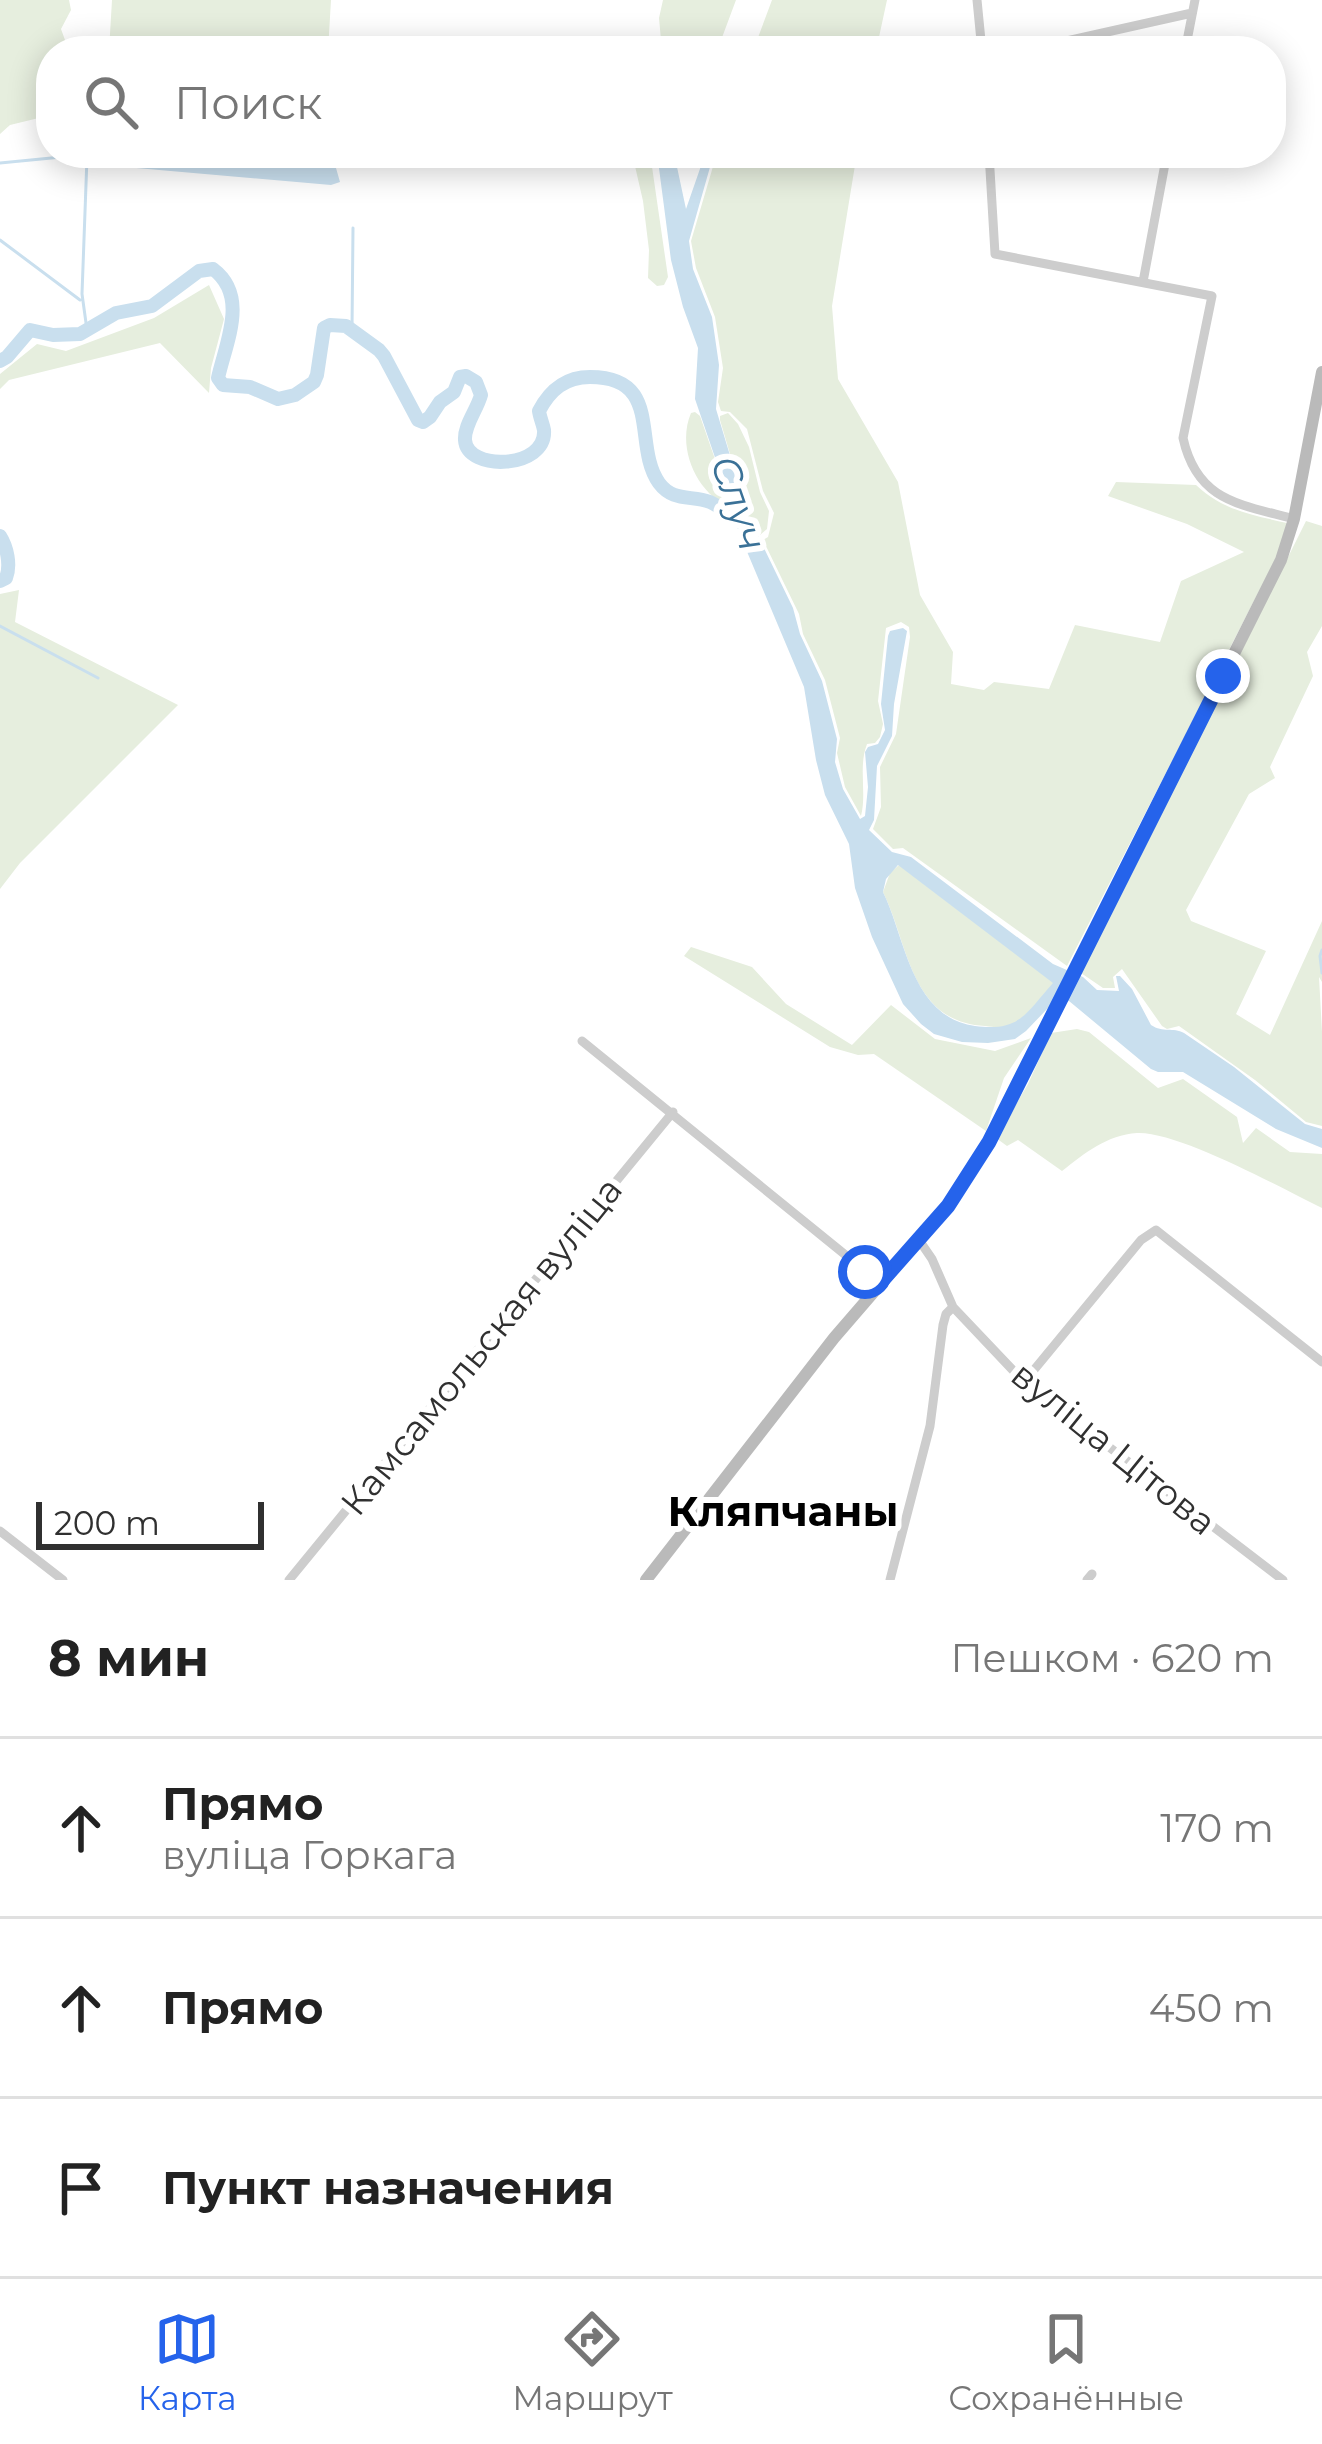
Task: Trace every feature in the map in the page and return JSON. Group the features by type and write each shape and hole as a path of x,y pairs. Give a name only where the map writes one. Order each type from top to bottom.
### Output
{"main road":[{"path":"646,1580 880,1283 948,1206 989,1142 1281,560 1294,519 1322,372"}],"street":[{"path":"977,0 981,36"},
{"path":"1188,36 1195,0"},
{"path":"1089,36 1192,13"},
{"path":"990,168 995,254 1212,296 1183,438 1188,459 1210,490 1294,519"},
{"path":"1143,282 1164,168"},
{"path":"583,1041 880,1283"},
{"name":"Камсамольская вуліца","path":"290,1580 674,1112"},
{"path":"1024,1382 1141,1240 1156,1230 1322,1362"},
{"name":"вуліца Цітова","path":"920,1240 953,1307 1024,1382 1283,1580"},
{"path":"890,1580 930,1426 943,1325 953,1307"},
{"path":"0,1531 63,1580"}],"green space":[{"path":"0,0 69,0 64,36 36,36 36,119 10,125 0,134"},
{"path":"112,0 331,0 329,36 110,36"},
{"path":"663,0 736,0 723,36 661,36"},
{"path":"772,0 887,0 879,36 759,36"},
{"path":"635,168 652,168 668,277 664,285 657,286 648,278 643,201"},
{"path":"713,168 855,168 832,306 838,379 898,482 920,595 953,652 951,684 984,690 994,682 1049,689 1075,625 1160,642 1181,581 1244,552 1187,524 1108,496 1116,482 1196,485 1227,506 1287,523 1277,556 1067,966 903,848 893,849 873,829 881,807 880,767 896,734 910,637 909,627 901,622 886,628 878,701 883,724 880,737 867,744 864,753 861,816 845,787 837,753 840,738 825,680 763,540 774,513 763,491 747,429 730,412 721,411 718,402 723,368 715,317 691,241"},
{"path":"209,285 224,319 209,393 160,343 9,380 0,389 0,374 37,344 66,351 154,318"},
{"path":"695,412 732,508 709,493 693,469 686,441"},
{"path":"728,413 749,447 769,511 767,529 760,535 748,515 720,420"},
{"path":"1306,521 1322,526 1322,626 1307,652 1313,676 1270,767 1275,778 1249,794 1186,910 1191,921 1266,951 1236,1014 1270,1035 1322,921 1322,1126 1306,1122 1179,1026 1162,1026 1122,969 1113,977 1115,988 1103,988 1081,973"},
{"path":"19,590 15,622 178,705 20,863 0,889 0,594"},
{"path":"899,865 1054,983 1019,1020 999,1027 960,1021 927,996 883,892 890,873"},
{"path":"691,947 752,967 786,1004 852,1045 891,1005 935,1039 995,1051 1031,1038 1004,1078 986,1131 874,1054 830,1047 684,956"},
{"path":"1089,1032 1158,1088 1183,1079 1237,1117 1243,1143 1256,1128 1290,1152 1322,1154 1322,1208 1230,1162 1155,1135 1116,1137 1062,1171 1018,1140 1007,1146 996,1138 1051,1033"}],"water":[{"path":"136,168 336,168 340,182 331,185"},
{"name":"Случ","path":"659,168 677,168 686,209 700,168 710,168 689,241 693,269 712,317 719,365 716,409 748,515 822,681 837,739 835,762 860,819 865,816 868,787 865,752 878,744 885,730 881,704 888,636 903,628 907,631 892,736 877,766 874,820 869,830 892,852 911,857 1053,964 1083,977 1097,990 1119,991 1116,976 1120,976 1151,1025 1184,1033 1305,1124 1322,1129 1322,1148 1276,1129 1183,1072 1151,1069 1069,1001 1048,1008 1015,1039 988,1043 934,1034 903,1004 872,937 855,888 849,844 825,795 804,687 748,554 695,399 698,348 671,260","holes":["898,865 1053,983 1012,1023 990,1027 954,1020 937,1008 914,973 883,892 886,879"]}],"waterway":[{"path":"0,163 36,159"},
{"path":"87,168 82,294 87,330"},
{"path":"352,330 353,228"},
{"path":"0,240 80,300"},
{"name":"Случ","path":"0,361 30,330 80,334 116,313 152,306 199,271 213,269 224,280 233,306 218,378 223,385 250,387 278,399 295,395 314,382 324,328 346,326 384,356 418,420 430,417 454,392 460,377 476,382 481,395 465,440 479,457 506,462 533,453 542,443 539,411 559,386 581,378 613,380 628,388 637,401 651,468 664,489 710,502 742,523"},
{"path":"0,536 8,568 0,581"},
{"path":"0,626 98,678"},
{"path":"1322,950 1322,973"}],"district":[{"name":"Кляпчаны","path":"783,1511"}],"route":[{"path":"865,1272 880,1283 948,1206 989,1142 1223,676"}]}
